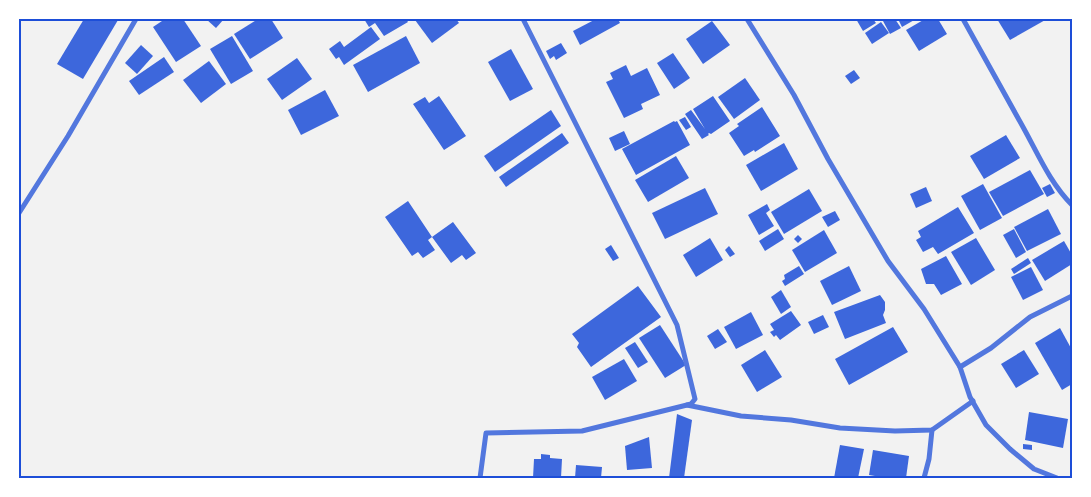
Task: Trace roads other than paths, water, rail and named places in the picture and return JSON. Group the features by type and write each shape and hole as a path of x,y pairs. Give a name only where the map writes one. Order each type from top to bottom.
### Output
{"street":[{"path":"19,214 68,136 136,19"},
{"path":"480,478 486,433 582,431 687,405 695,399 678,325 523,19"},
{"path":"746,19 794,95 828,159 888,261 924,308 960,367 972,401 986,425 1034,469 1057,478"},
{"path":"963,19 1044,168 1072,205"},
{"path":"960,367 991,348 1030,317 1072,296"},
{"path":"687,405 741,416 791,420 840,428 896,431 932,430 972,401"},
{"path":"924,478 929,459 932,430"}]}
